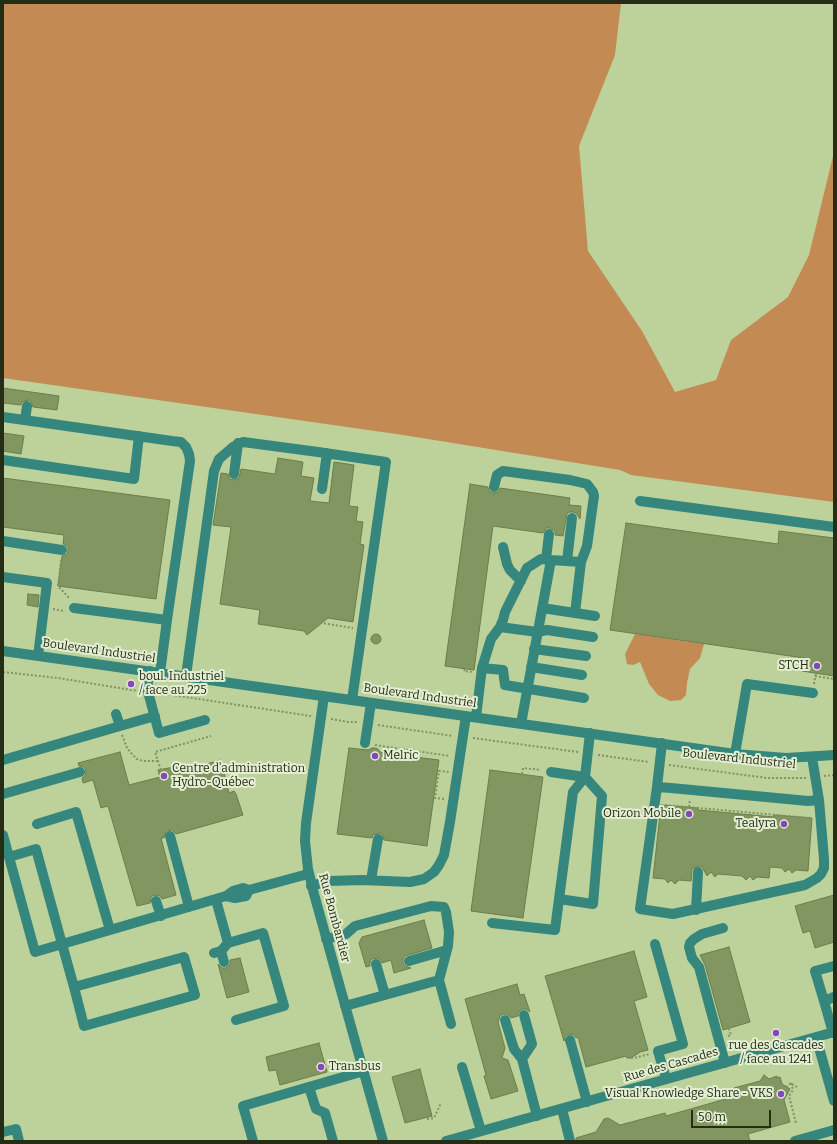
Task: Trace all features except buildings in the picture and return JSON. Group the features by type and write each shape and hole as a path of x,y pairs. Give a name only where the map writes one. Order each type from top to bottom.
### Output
{"street":[{"path":"25,420 27,406"},
{"path":"3,417 181,442 186,447 190,460 160,673"},
{"path":"3,460 134,479 139,436"},
{"path":"186,676 214,471 219,459 238,444 248,443 327,453 386,462 352,700"},
{"path":"234,474 238,444"},
{"path":"322,489 327,453"},
{"path":"494,487 497,475 503,471 570,480 587,484 594,492 587,546 581,562 575,613"},
{"path":"640,501 834,526"},
{"path":"566,561 572,518"},
{"path":"520,724 542,608 548,559 549,534"},
{"path":"3,541 62,550"},
{"path":"503,547 510,570 521,581"},
{"path":"311,886 329,881 371,880 410,882 424,879 434,872 444,855 471,717 478,670 491,640 500,627 505,612 527,568 541,559 581,562"},
{"path":"3,577 47,583 38,656"},
{"path":"542,608 595,616"},
{"path":"71,610 167,620"},
{"path":"500,627 537,632 547,630 593,637"},
{"path":"534,649 586,656"},
{"name":"Boulevard Industriel","path":"3,651 735,754 773,758 834,755"},
{"path":"531,667 582,675"},
{"path":"478,670 503,670 505,684 584,698"},
{"path":"150,671 147,688 159,733 205,720"},
{"path":"735,754 747,684 813,689"},
{"name":"Rue Bombardier","path":"324,696 306,823 305,841 308,874 383,1141"},
{"path":"365,744 371,703"},
{"path":"116,714 121,730"},
{"path":"3,760 121,730 154,716"},
{"path":"492,923 555,930 573,792 585,777 590,733"},
{"path":"662,743 640,909 673,914 804,885 821,874 824,868 824,859 819,800 812,757"},
{"path":"548,771 585,777 602,796 593,904 559,899"},
{"path":"3,794 80,772"},
{"path":"656,787 808,801 819,800"},
{"path":"37,824 76,812 110,930"},
{"path":"3,835 34,952 216,900 226,896 233,890 243,888 249,890 308,874"},
{"path":"170,836 189,907"},
{"path":"371,880 378,839"},
{"path":"9,857 36,849 84,1026 195,995 184,957 74,987"},
{"path":"696,910 698,872"},
{"path":"216,900 228,943"},
{"path":"156,901 161,916"},
{"path":"326,939 346,934 355,926 431,906 444,907 449,932 447,950 439,980 452,1024"},
{"path":"723,928 702,934 694,939 690,943 689,947 692,958 699,967 725,1063"},
{"path":"224,962 217,952 228,943 263,933 284,1006 236,1020"},
{"path":"655,944 683,1044 658,1051 666,1080"},
{"path":"409,961 447,950"},
{"path":"376,964 385,995"},
{"path":"833,1032 815,971 834,966"},
{"path":"345,1006 439,980"},
{"path":"824,1001 834,998"},
{"path":"522,1059 532,1044 524,1015"},
{"path":"505,1020 514,1049 522,1059 538,1116"},
{"name":"Rue des Cascades","path":"446,1141 833,1032"},
{"path":"816,1037 834,1102"},
{"path":"570,1040 587,1102"},
{"path":"462,1066 481,1131"},
{"path":"253,1141 243,1106 364,1072"},
{"path":"310,1087 316,1109 325,1113 333,1141"},
{"path":"562,1109 570,1141"},
{"path":"3,1132 16,1129 19,1141"},
{"path":"795,1141 809,1139 834,1130"}],"path":[{"path":"50,609 71,610 69,598 58,586 62,550"},
{"path":"322,617 322,622 362,629"},
{"path":"465,669 464,671 478,670"},
{"path":"3,672 58,678 139,691"},
{"path":"813,689 816,675 834,678"},
{"path":"156,693 309,716"},
{"path":"332,720 361,722"},
{"path":"378,724 457,737"},
{"path":"121,730 127,748 137,759 143,761 158,761"},
{"path":"161,770 155,752 211,736"},
{"path":"472,738 578,752"},
{"path":"375,748 375,745 446,755"},
{"path":"597,755 652,762"},
{"name":"Boulevard Industriel","path":"669,765 768,778 807,778"},
{"path":"522,774 523,768 548,771"},
{"path":"435,798 439,771 444,771"},
{"path":"824,777 834,775"},
{"path":"660,805 812,818"},
{"path":"631,1058 650,1054"},
{"path":"325,1065 328,1074"},
{"path":"786,1086 791,1083"},
{"path":"791,1083 797,1087"},
{"path":"791,1083 793,1090 789,1096 796,1123"},
{"path":"427,1119 434,1118 441,1103"}],"shaded area":[{"path":"3,3 621,3 615,55 579,146 588,251 642,331 675,392 716,380 731,340 788,297 809,255 834,152 834,502 631,475 620,470 403,435 3,378"},
{"path":"635,634 704,644 700,658 690,669 686,695 681,700 670,701 658,695 649,684 640,662 633,665 627,664 625,654"}],"place":[{"name":"STCH","path":"817,666"},
{"name":"boul. Industriel / face au 225","path":"131,684"},
{"name":"Melric","path":"375,756"},
{"name":"Centre d'administration Hydro-Québec","path":"164,776"},
{"name":"Orizon Mobile","path":"689,814"},
{"name":"Tealyra","path":"784,824"},
{"name":"rue des Cascades / face au 1241","path":"776,1033"},
{"name":"Transbus","path":"321,1067"},
{"name":"Visual Knowledge Share - VKS","path":"781,1094"}]}
